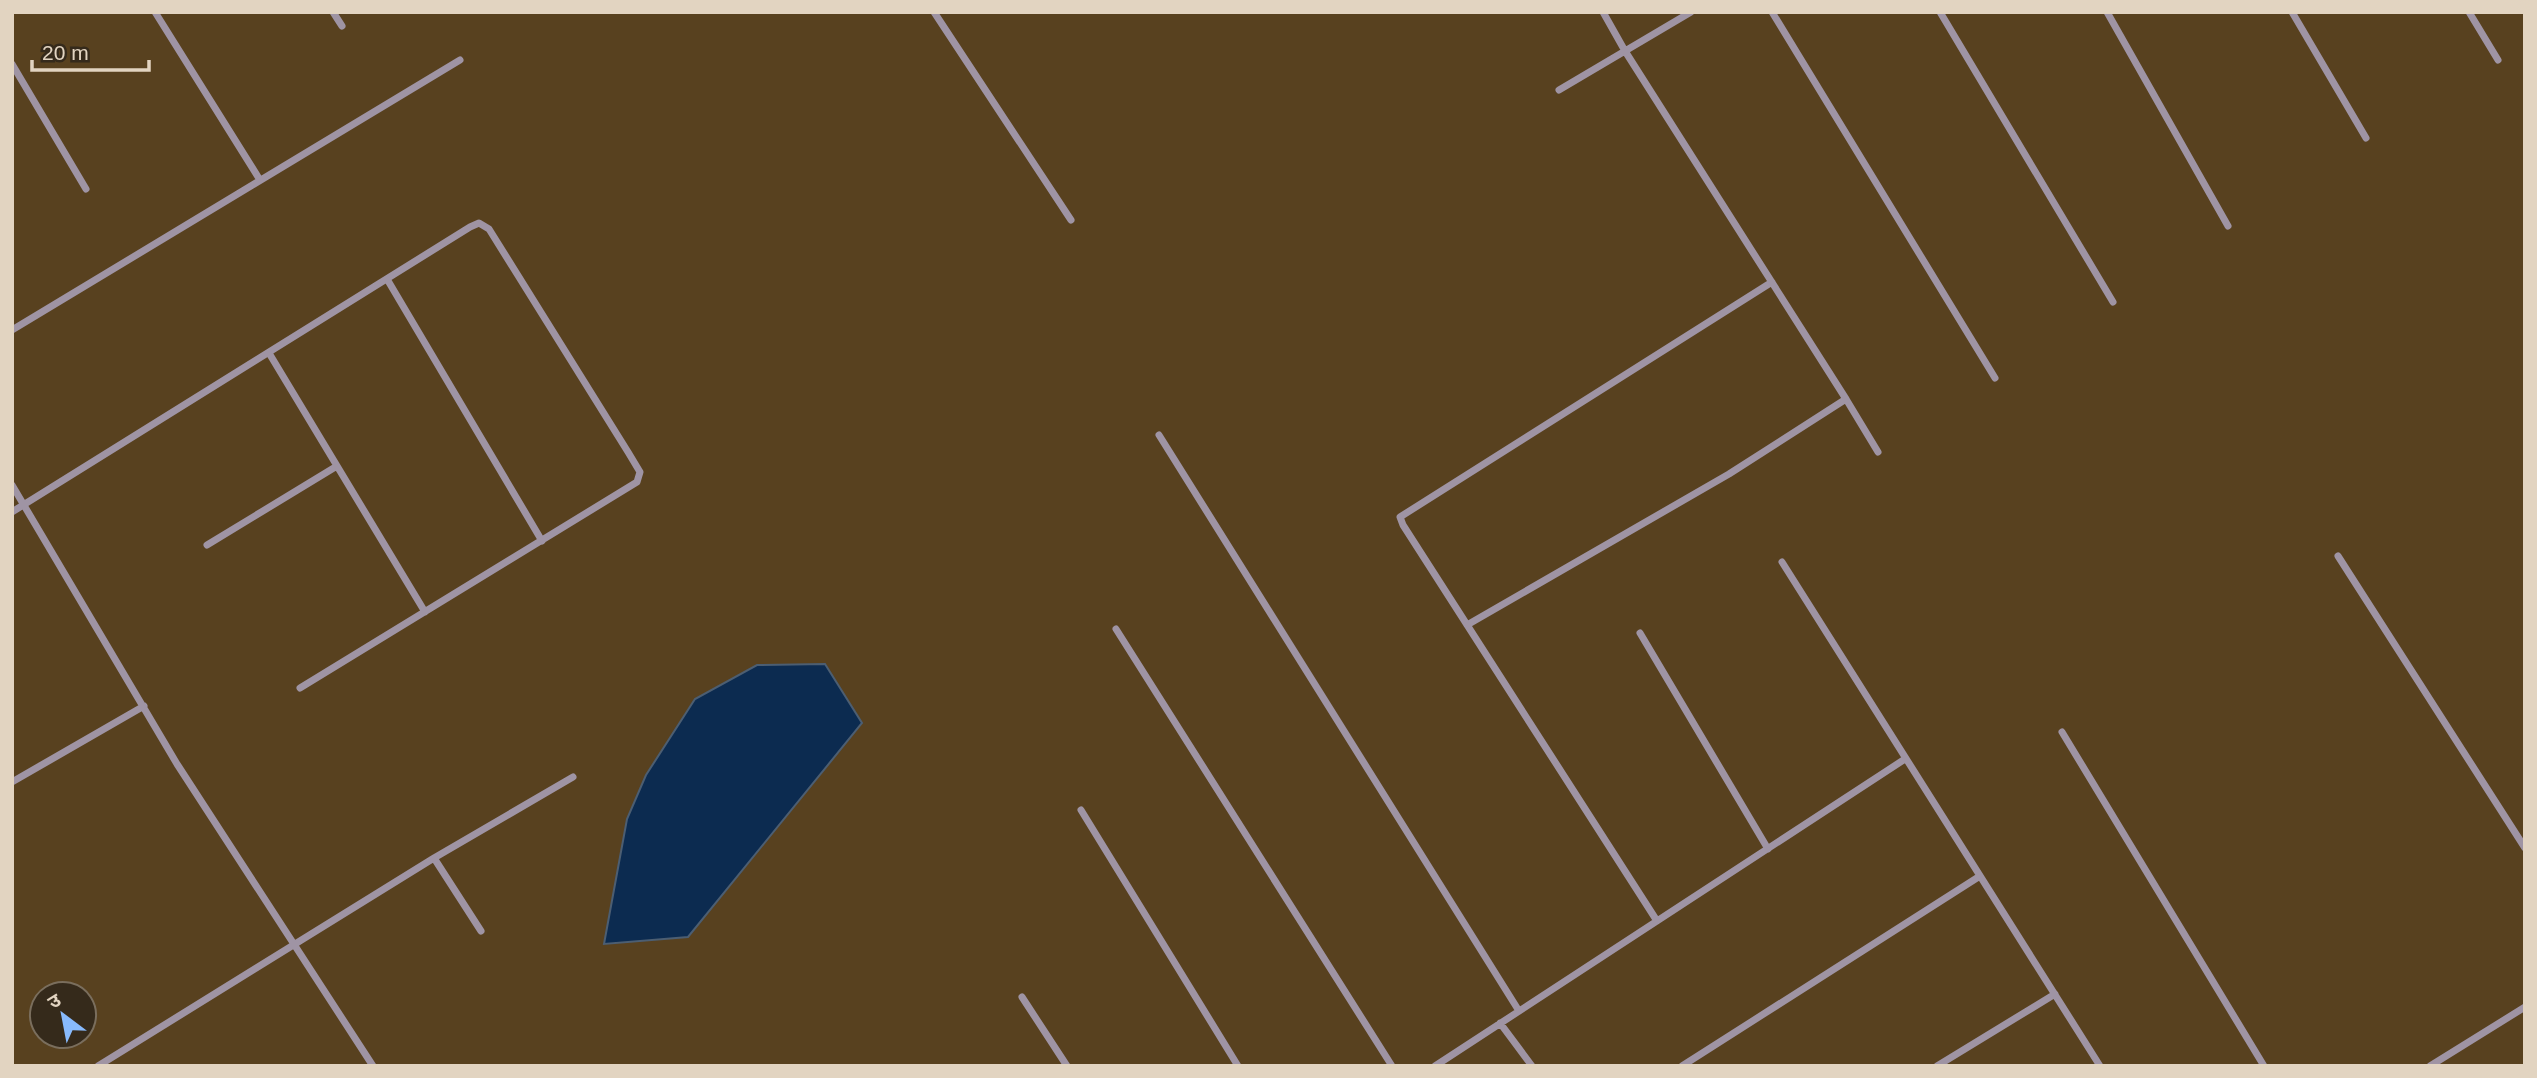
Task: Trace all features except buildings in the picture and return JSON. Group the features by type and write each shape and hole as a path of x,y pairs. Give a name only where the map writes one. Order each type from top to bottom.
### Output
{"street":[{"path":"155,12 260,180"},
{"path":"333,12 342,26"},
{"path":"934,12 1071,220"},
{"path":"1603,12 1878,452"},
{"path":"1559,90 1691,12"},
{"path":"1772,12 1995,378"},
{"path":"1940,12 2113,302"},
{"path":"2107,12 2228,226"},
{"path":"2292,12 2366,138"},
{"path":"2469,12 2498,60"},
{"path":"12,330 460,60"},
{"path":"12,64 86,189"},
{"path":"12,512 480,223 488,229 640,472 636,482 300,688"},
{"path":"387,279 542,541"},
{"path":"1657,921 1402,525 1400,517 1772,282"},
{"path":"269,353 425,612"},
{"path":"1467,625 1729,474 1846,399"},
{"path":"1159,435 1519,1011"},
{"path":"207,545 337,466"},
{"path":"12,485 177,764 373,1066"},
{"path":"2337,556 2525,848"},
{"path":"1782,562 2099,1066"},
{"path":"1116,629 1392,1066"},
{"path":"1640,634 1768,849"},
{"path":"12,782 144,706"},
{"path":"2062,732 2264,1066"},
{"path":"1435,1066 1905,759"},
{"path":"98,1066 434,858 573,777"},
{"path":"1080,810 1238,1066"},
{"path":"434,858 481,931"},
{"path":"1682,1066 1980,876"},
{"path":"1937,1066 2055,994"},
{"path":"1021,997 1066,1066"},
{"path":"2430,1066 2525,1007"},
{"path":"1500,1023 1531,1066"}],"water":[{"path":"825,664 862,723 688,937 604,944 627,819 646,775 695,699 757,665"}]}
